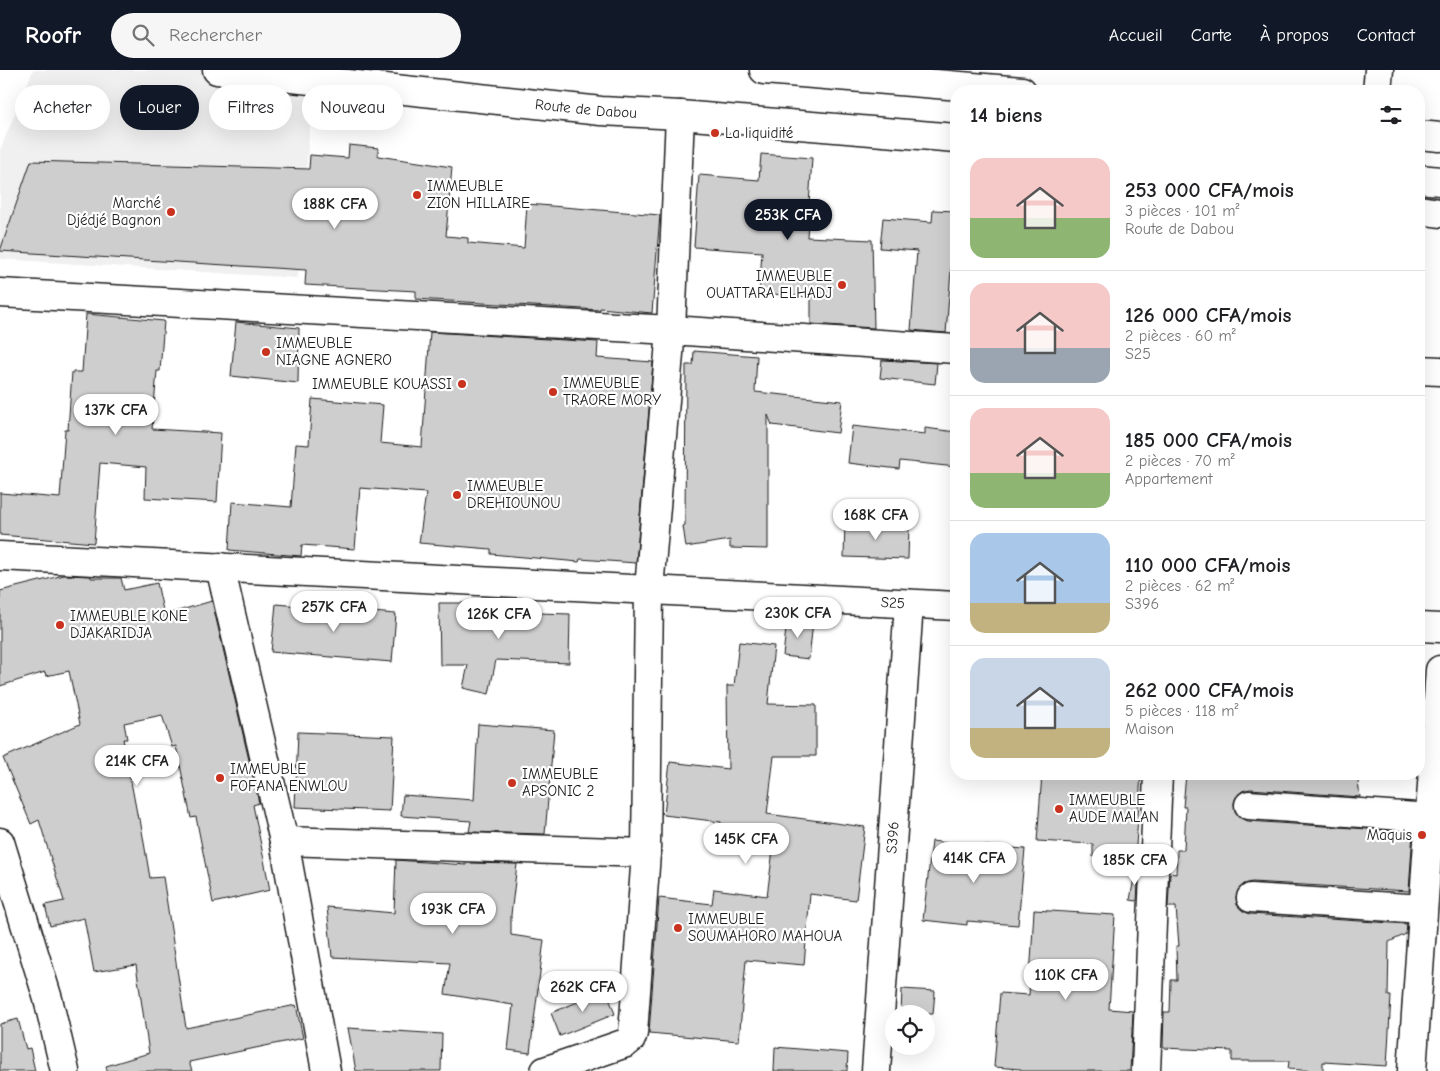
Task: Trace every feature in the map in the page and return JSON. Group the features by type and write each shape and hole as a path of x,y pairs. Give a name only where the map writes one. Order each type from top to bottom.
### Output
{"street":[{"name":"Route de Dabou","path":"217,70 601,111 680,115 950,138"},
{"path":"764,70 950,85"},
{"path":"1378,85 1380,70"},
{"path":"546,1071 626,1043 631,1039 633,1033 646,853 649,589 671,330 680,115"},
{"path":"1425,136 1440,137"},
{"path":"1425,180 1440,181"},
{"path":"1425,211 1440,213"},
{"path":"0,293 671,330 950,349"},
{"path":"1425,370 1440,371"},
{"name":"S25","path":"0,556 950,606"},
{"path":"220,567 284,841 326,1071"},
{"name":"S396","path":"876,1071 909,604"},
{"path":"1425,627 1440,628"},
{"path":"1412,1071 1440,670"},
{"path":"1146,1071 1158,780"},
{"path":"1249,805 1430,818"},
{"path":"284,841 646,853"},
{"path":"0,842 48,999 65,1071"},
{"path":"1250,898 1423,909"}],"shaded area":[{"path":"33,70 314,70 313,85 302,85 302,130 309,130 298,278 0,259 0,150 15,114 15,130 110,130 110,85 27,85"}],"building":[{"path":"349,145 378,148 378,156 452,167 446,236 468,238 468,243 524,248 527,204 660,215 652,313 600,308 600,310 416,299 416,291 305,285 306,270 0,251 31,161 309,169 310,155 348,158"},
{"path":"761,154 812,158 807,237 872,240 874,328 811,324 811,297 759,293 762,252 694,247 699,175 759,180"},
{"path":"933,210 950,211 950,283 946,333 911,330 917,251 880,248 883,218 932,222"},
{"path":"86,314 164,321 160,371 157,371 152,429 221,433 217,502 145,498 146,467 100,463 94,543 0,535 0,493 60,498 65,430 68,430 72,372 82,372"},
{"name":"IMMEUBLE NIAGNE AGNERO","path":"236,322 299,328 298,383 231,376"},
{"path":"430,332 598,342 597,358 653,362 636,563 580,559 579,562 491,554 491,549 419,543 426,493 360,488 355,549 302,545 301,556 229,550 232,502 291,507 296,444 309,445 312,399 383,405 380,443 422,447"},
{"path":"694,351 757,356 755,392 842,401 838,433 772,425 768,415 768,549 730,548 730,540 686,547 683,526 685,525 686,365 693,365"},
{"path":"882,360 937,363 935,384 880,378"},
{"path":"852,426 925,434 925,428 950,431 950,466 900,461 899,469 848,463"},
{"path":"845,523 909,525 908,559 844,557"},
{"path":"64,575 91,576 91,578 121,578 124,590 157,583 164,615 212,601 259,803 253,805 270,890 213,903 196,817 191,818 176,746 172,747 162,715 124,723 127,739 123,739 150,878 163,877 186,1028 296,1005 303,1038 189,1062 192,1071 107,1071 106,1066 149,1053 136,965 94,972 84,918 50,926 45,905 64,901 39,820 31,824 3,758 80,724 69,671 46,676 45,672 0,686 0,591"},
{"path":"439,603 475,603 475,611 570,614 569,663 496,660 489,694 463,688 468,665 440,665"},
{"path":"276,604 396,614 392,662 271,652"},
{"path":"787,619 813,622 809,659 783,656"},
{"path":"739,642 774,646 768,704 816,705 816,756 774,756 767,814 865,827 856,900 810,894 804,965 746,960 739,1041 649,1033 659,898 712,904 714,889 767,896 775,835 720,828 721,822 664,815 670,762 728,769 727,686 734,686"},
{"name":"IMMEUBLE APSONIC 2","path":"478,724 554,730 545,834 469,832 471,821 401,816 403,795 474,800"},
{"path":"298,732 394,736 390,811 295,807"},
{"path":"1042,780 1141,780 1135,860 1093,857 1093,844 1037,841"},
{"path":"1185,780 1358,780 1360,797 1250,789 1242,791 1236,797 1234,803 1235,811 1240,818 1248,821 1413,832 1409,891 1252,882 1244,884 1238,890 1236,897 1237,905 1243,911 1250,914 1407,924 1406,934 1389,942 1388,996 1391,996 1387,1066 1323,1062 1323,1071 1288,1069 1289,1061 1232,1061 1232,1051 1163,1048 1164,1012 1170,1012 1171,980 1177,980 1176,946 1179,946 1176,907 1168,907 1170,873 1176,874 1177,850 1184,850 1186,807 1183,807"},
{"path":"932,841 985,848 985,846 1025,849 1018,925 967,921 967,925 923,920"},
{"path":"396,860 466,865 466,863 517,864 511,915 511,935 544,940 530,1053 508,1050 513,1005 445,994 450,963 332,957 327,907 394,913"},
{"path":"1136,867 1139,867 1137,901 1130,900"},
{"path":"1034,910 1115,915 1109,1009 1133,1011 1130,1071 1021,1071 1021,1069 994,1067 1000,993 1029,995"},
{"path":"902,989 935,991 934,1005 901,1005"},
{"path":"606,990 615,1014 560,1036 551,1013"},
{"path":"18,1019 26,1049 30,1048 35,1071 0,1071 0,1024"},
{"path":"348,1028 442,1034 441,1071 356,1071"},
{"path":"775,1047 848,1053 847,1071 774,1071"}],"place":[{"name":"La liquidité","path":"715,133"},
{"name":"IMMEUBLE ZION HILLAIRE","path":"417,195"},
{"name":"Marché Djédjé Bagnon","path":"171,212"},
{"name":"IMMEUBLE OUATTARA ELHADJ","path":"842,285"},
{"name":"IMMEUBLE NIAGNE AGNERO","path":"266,352"},
{"name":"IMMEUBLE KOUASSI","path":"462,384"},
{"name":"IMMEUBLE TRAORE MORY","path":"553,392"},
{"name":"IMMEUBLE DREHIOUNOU","path":"457,495"},
{"name":"IMMEUBLE KONE DJAKARIDJA","path":"60,625"},
{"name":"IMMEUBLE FOFANA ENWLOU","path":"220,778"},
{"name":"IMMEUBLE APSONIC 2","path":"512,783"},
{"name":"IMMEUBLE AUDE MALAN","path":"1059,809"},
{"name":"Maquis","path":"1422,835"},
{"name":"IMMEUBLE SOUMAHORO MAHOUA","path":"678,928"}]}
